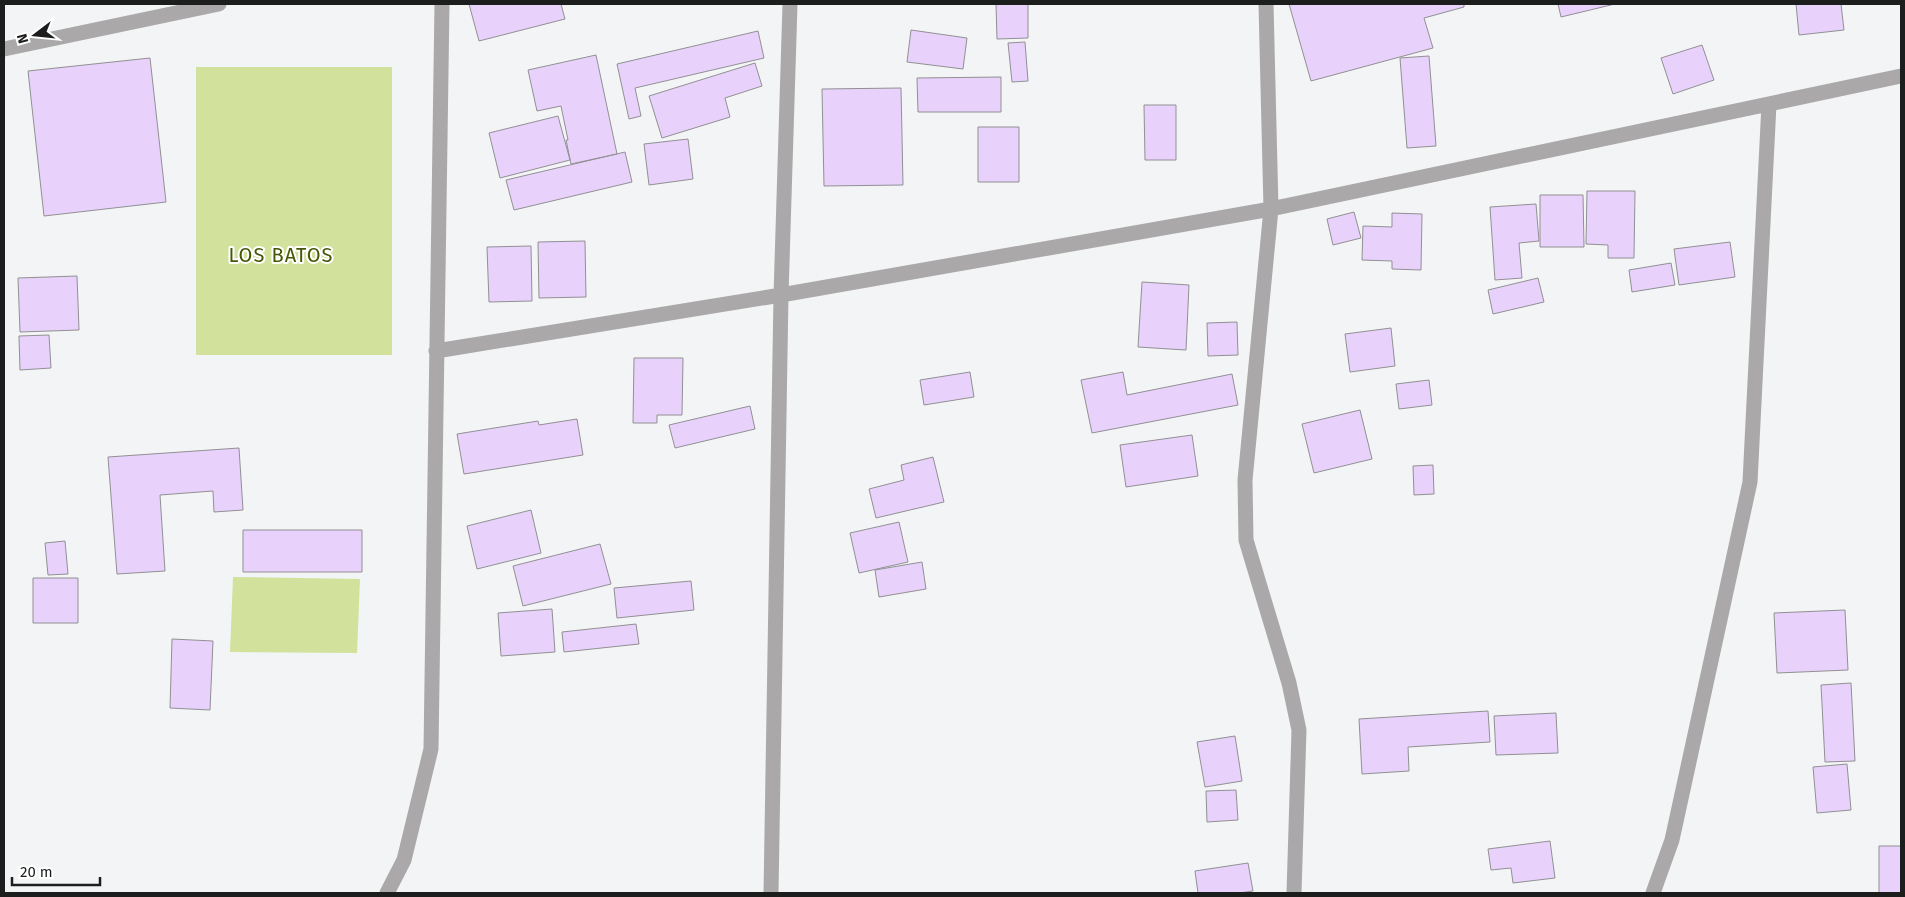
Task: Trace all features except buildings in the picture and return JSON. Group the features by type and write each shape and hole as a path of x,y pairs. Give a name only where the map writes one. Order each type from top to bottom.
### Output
{"street":[{"path":"4,49 220,4"},
{"path":"387,893 404,860 431,749 442,4"},
{"path":"771,893 781,295 790,4"},
{"path":"1266,4 1271,209 1245,480 1246,540 1289,683 1299,730 1294,893"},
{"path":"436,351 781,295 1271,209 1901,76"},
{"path":"1652,893 1672,840 1750,482 1769,104"}],"green space":[{"path":"196,67 392,67 392,355 196,355"},
{"path":"233,577 360,579 357,653 230,652"}],"district":[{"name":"LOS BATOS","path":"281,255"}]}
